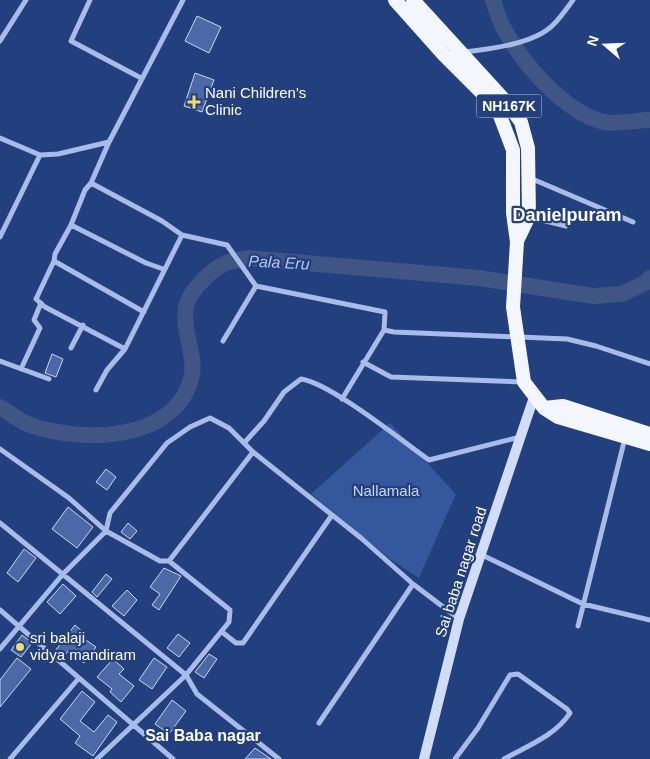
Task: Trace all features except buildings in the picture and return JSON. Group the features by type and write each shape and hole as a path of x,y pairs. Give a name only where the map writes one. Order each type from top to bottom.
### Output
{"highway":[{"name":"NH167K","path":"395,0 499,112 514,150 513,212 517,242 513,307 524,382 544,408 558,417 650,444"},
{"name":"NH167K","path":"413,0 508,104 521,122 528,148 530,178 529,216 517,242"},
{"path":"544,408 563,406 650,434"}],"main road":[{"name":"Sai baba nagar road","path":"424,759 459,619 534,397"}],"street":[{"path":"0,41 26,0"},
{"path":"90,0 71,41 141,78"},
{"path":"125,348 36,299 54,261 55,254 71,225 85,190 91,183 141,78 183,0"},
{"path":"444,54 490,49 535,37 553,26 573,0"},
{"path":"0,138 40,155 58,154 109,142"},
{"path":"0,237 40,155"},
{"path":"515,176 530,178 633,222"},
{"path":"91,183 162,221 182,235 227,245 256,286 385,312 384,330 342,399"},
{"path":"513,212 566,226"},
{"path":"71,225 146,263 163,269"},
{"path":"96,390 107,370 125,348 144,312 163,269 182,235"},
{"path":"54,261 144,312"},
{"path":"223,341 256,286"},
{"path":"21,369 40,328 34,320 41,303"},
{"path":"71,348 83,325"},
{"path":"384,330 576,340 650,364"},
{"path":"0,361 49,379"},
{"path":"363,362 391,377 524,382"},
{"path":"245,442 264,421 284,392 300,379 309,380 342,399 429,460 520,436"},
{"path":"0,649 62,574 106,531 110,513 166,443 177,435 210,418 220,421 245,442 253,452 332,515 413,584 459,619"},
{"path":"578,626 625,437"},
{"path":"0,449 69,498 106,531 160,561 169,561 230,610 230,622 186,675 98,759"},
{"path":"169,561 253,452"},
{"path":"222,632 236,643 243,643 332,515"},
{"path":"0,523 186,675 198,694 279,759"},
{"path":"482,555 584,604 650,620"},
{"path":"319,723 413,584"},
{"path":"0,610 173,759"},
{"path":"455,759 478,728 510,675 518,674 568,709 570,713 557,729 504,759"},
{"path":"10,759 79,678"}],"green space":[{"name":"Nallamala","path":"390,423 456,494 419,578 390,559 311,494"}],"waterway":[{"name":"Pala Eru","path":"493,0 504,29 522,57 560,98 589,117 604,122 650,120"},
{"name":"Pala Eru","path":"0,407 30,425 51,431 75,434 100,435 125,432 148,425 168,414 183,397 192,375 192,358 185,321 187,303 198,286 221,266 226,263 249,258 479,278 593,296 622,294 645,283 650,278"}],"place":[{"name":"Nani Children's Clinic","path":"194,102"},
{"name":"sri balaji vidya mandiram","path":"20,647"}],"district":[{"name":"Danielpuram","path":"567,215"},
{"name":"Sai Baba nagar","path":"203,735"}]}
